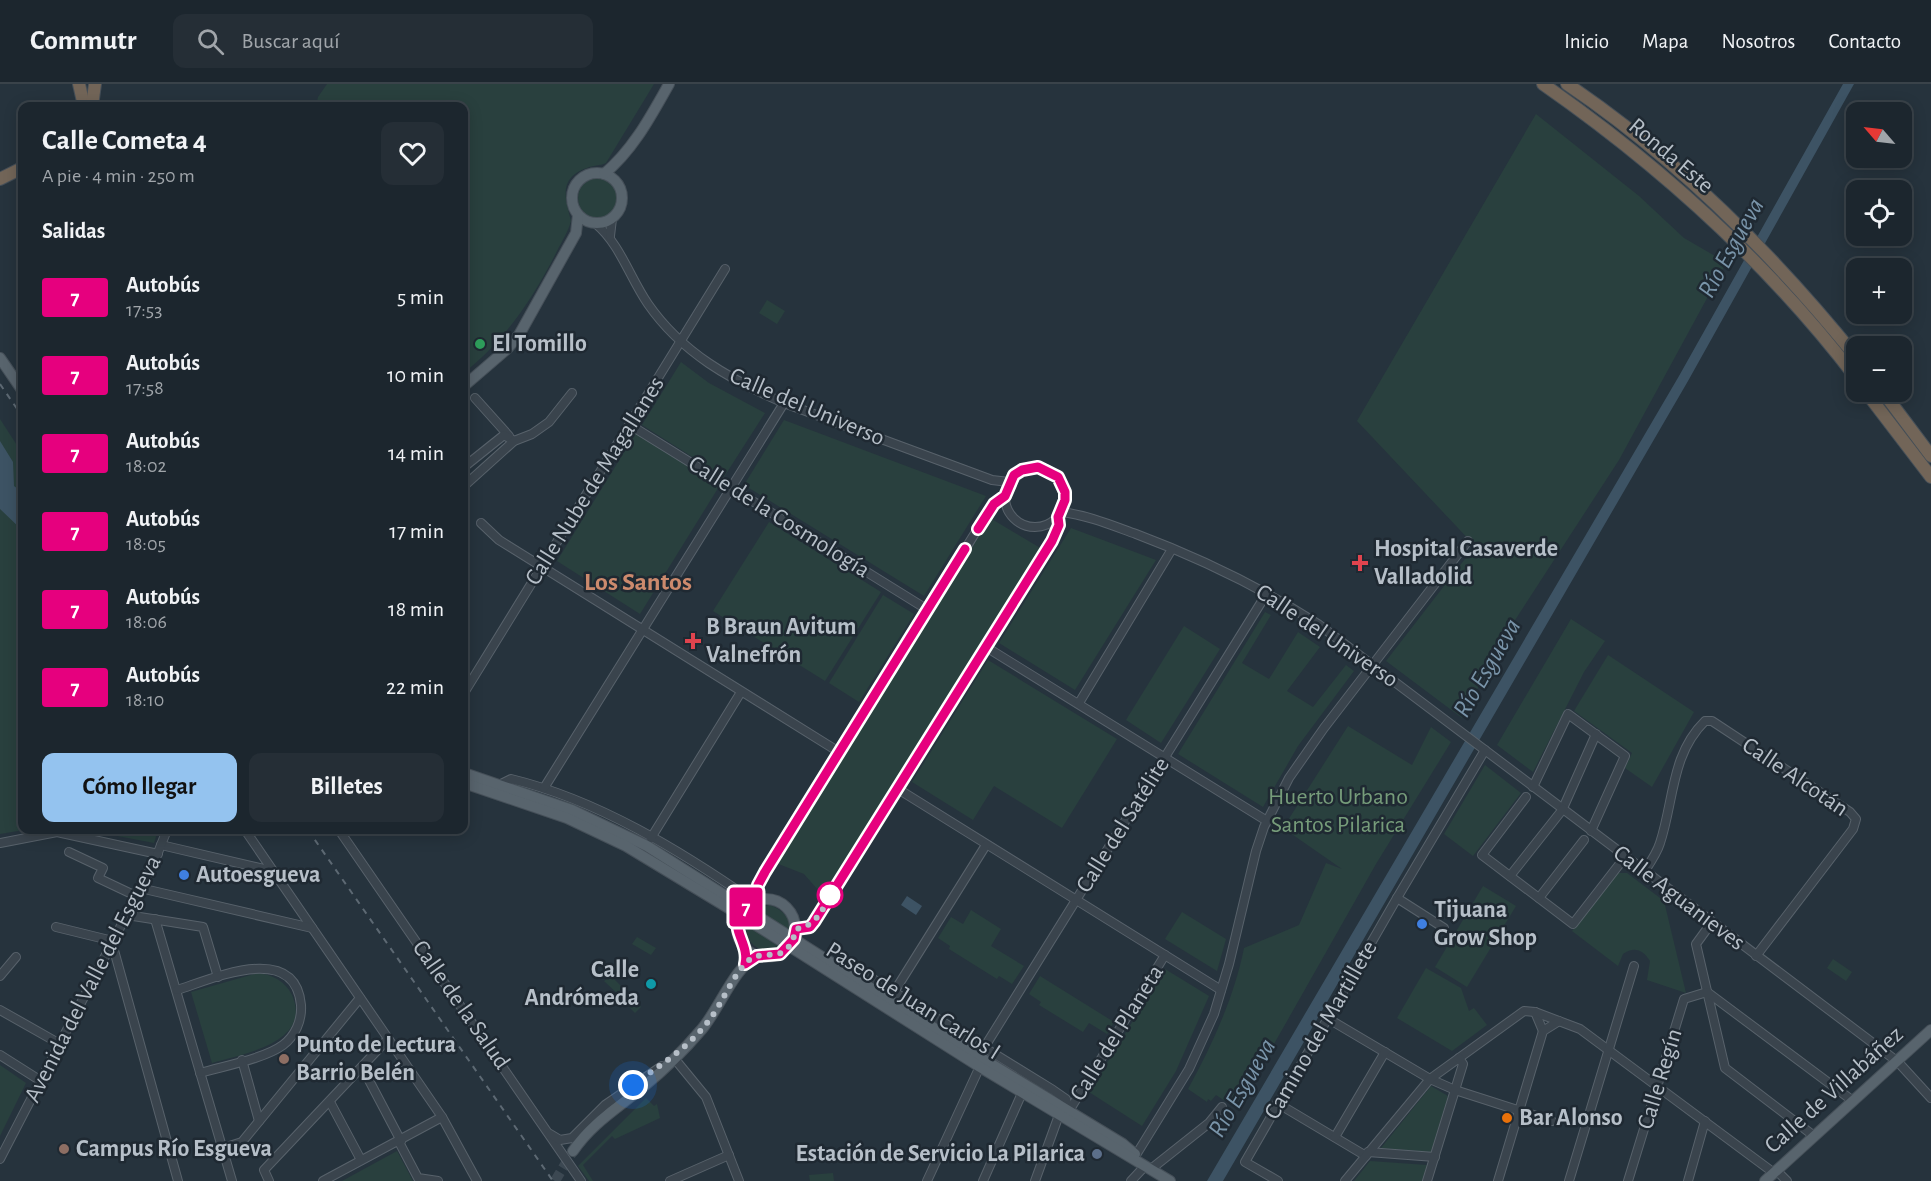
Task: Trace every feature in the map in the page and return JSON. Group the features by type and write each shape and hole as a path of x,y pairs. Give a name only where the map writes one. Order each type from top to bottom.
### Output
{"highway":[{"path":"79,84 83,102"},
{"path":"93,102 95,84"},
{"name":"Ronda Este","path":"1543,84 1619,139 1690,198 1778,285 1846,366"},
{"name":"Ronda Este","path":"1567,84 1598,105 1677,169 1737,224 1786,273 1846,345"},
{"path":"0,179 18,170"},
{"path":"0,185 18,177"},
{"path":"1874,402 1931,477"},
{"path":"1890,402 1931,456"}],"main road":[{"path":"604,174 619,161 669,84"},
{"path":"615,180 619,161"},
{"path":"468,383 507,349 519,335 576,233 578,215 572,197 576,184 591,173 604,174 615,180 623,197 620,210 612,219 593,224 576,233"},
{"path":"578,215 593,224"},
{"path":"0,358 18,384"},
{"name":"Paseo de Juan Carlos I","path":"468,774 604,824 646,846 749,906 793,938 981,1057 1022,1093 1123,1144 1148,1167"},
{"name":"Paseo de Juan Carlos I","path":"468,784 546,810 601,834 749,906"},
{"path":"745,964 746,950 737,929 749,906 776,900 786,905 794,916 793,938 774,956 757,956 746,950"},
{"name":"Paseo de Juan Carlos I","path":"793,938 981,1057 1170,1181"},
{"path":"573,1151 595,1124 644,1086 710,1019 745,964 757,956"},
{"name":"Calle de Villabáñez","path":"1772,1175 1931,1030"}],"street":[{"path":"610,236 612,219"},
{"name":"Calle del Universo","path":"593,224 610,236 627,271 649,305 681,343 733,378 784,403 992,480 1006,490"},
{"name":"Calle Nube de Magallanes","path":"468,687 725,268"},
{"path":"468,482 512,439 532,435 549,422 572,393"},
{"path":"475,398 512,439"},
{"path":"544,789 784,403"},
{"name":"Calle de la Cosmología","path":"630,425 928,610"},
{"path":"468,464 504,435 512,439"},
{"path":"749,906 759,881 994,504 1022,470 1045,469 1062,484 1065,500 1059,515 1056,533 814,922 793,938"},
{"path":"1006,490 1010,514 1022,524 1045,526 1059,515"},
{"name":"Calle del Universo","path":"1065,500 1082,514 1213,566 1267,593 1318,624 1373,663 1462,732"},
{"name":"Calle del Universo","path":"1059,515 1082,514"},
{"path":"481,523 499,540 542,568 839,752"},
{"path":"1136,1155 1201,1046 1221,990 1238,930 1250,871 1267,821 1305,752 1467,541"},
{"path":"1079,703 1172,549"},
{"name":"Calle del Satélite","path":"927,1181 981,1057 1267,593"},
{"path":"986,647 1267,821"},
{"path":"651,838 741,692"},
{"path":"1533,787 1568,714 1625,756 1591,831"},
{"name":"Calle Alcotán","path":"1644,872 1660,845 1671,788 1685,750 1705,721 1712,721 1850,812 1856,819 1854,829 1756,956"},
{"name":"Calle Aguanieves","path":"1462,732 1898,1062 1931,1098"},
{"path":"1510,876 1563,808 1596,734"},
{"name":"Camino del Martillete","path":"1278,1181 1245,1162 1483,748"},
{"name":"Paseo de Juan Carlos I","path":"499,785 511,779 544,789 603,813 651,838 749,906"},
{"path":"898,789 1221,990"},
{"path":"1526,797 1482,855 1573,924 1625,857"},
{"path":"0,843 47,834"},
{"path":"68,834 273,871"},
{"name":"Avenida del Valle del Esgueva","path":"0,1159 127,915 160,850 166,834"},
{"path":"248,834 442,1117 477,1181"},
{"name":"Calle de la Salud","path":"342,834 581,1181"},
{"path":"1539,898 1584,840"},
{"path":"894,992 986,845"},
{"path":"69,852 104,868 98,878 138,892 312,928"},
{"path":"1397,898 1444,928"},
{"path":"127,915 203,927 218,977"},
{"path":"156,919 232,1181"},
{"path":"1712,922 1696,944 1725,1068 1814,1136"},
{"path":"56,927 112,942 178,1181"},
{"name":"Calle del Planeta","path":"1035,1181 1064,1113 1165,955"},
{"path":"0,976 16,957"},
{"path":"1569,1181 1634,966"},
{"path":"177,990 250,968 268,968 284,976 299,998 301,1017 292,1036 279,1047 200,1073"},
{"path":"841,969 860,970 894,992 981,1057"},
{"path":"1707,993 1853,1101"},
{"name":"Calle Regín","path":"1628,1181 1684,999 1707,993"},
{"path":"222,1148 242,1142 360,998"},
{"path":"0,1010 60,1044"},
{"path":"1345,1181 1430,1078 1524,1011 1535,1012 1580,1029 1705,1121 1772,1175 1787,1181"},
{"path":"1498,1181 1543,1031 1535,1012"},
{"path":"1328,1018 1430,1078 1455,1090 1552,1121"},
{"path":"1543,1031 1558,1021"},
{"path":"270,1181 264,1170 387,1040"},
{"path":"1335,1137 1385,1052"},
{"path":"0,1055 41,1081"},
{"path":"1427,1181 1462,1064 1459,1058"},
{"path":"548,1132 560,1140 572,1138 605,1106 672,1059 706,1097 739,1181"},
{"path":"242,1060 259,1121"},
{"path":"362,1067 418,1178 438,1181"},
{"path":"983,1181 1022,1093"},
{"path":"330,1102 361,1160"},
{"path":"1277,1103 1367,1154 1435,1157"},
{"path":"1131,1181 1209,1123 1222,1107"},
{"path":"323,1181 442,1117"},
{"path":"1688,1181 1705,1121"},
{"path":"670,1181 729,1155"}],"green space":[{"path":"327,84 654,84 606,163 577,172 567,184 566,198 571,221 548,269 517,318 492,347 468,370 468,102 317,102"},
{"path":"1536,114 1639,196 1684,238 1715,256 1724,267 1619,460 1508,631 1462,718 1386,661 1475,546 1357,421"},
{"path":"598,178 606,179 612,184 617,190 617,206 612,212 606,217 598,218 590,217 584,212 579,206 578,198 579,190 584,184 590,179"},
{"path":"767,300 785,311 777,324 759,313"},
{"path":"681,362 709,383 765,413 724,477 642,425"},
{"path":"0,419 18,447 18,831 0,834"},
{"path":"784,420 986,496 924,596 744,485"},
{"path":"636,433 720,485 640,614 557,561"},
{"path":"990,518 1042,549 825,898 804,874 776,863"},
{"path":"769,522 881,592 825,681 713,611"},
{"path":"1071,528 1156,560 1075,690 999,643"},
{"path":"883,595 914,614 859,702 829,683"},
{"path":"1265,612 1271,615 1242,663 1269,679 1298,632 1320,647 1287,691 1313,707 1346,665 1354,671 1298,746 1263,807 1178,754"},
{"path":"1571,619 1605,641 1584,672 1533,772 1497,745"},
{"path":"1184,626 1220,649 1161,743 1126,720"},
{"path":"1608,655 1694,712 1652,787 1625,768 1632,753 1574,711"},
{"path":"988,660 1117,739 1062,828 994,786 973,820 912,782"},
{"name":"Huerto Urbano Santos Pilarica","path":"1348,726 1412,765 1431,727 1451,742 1376,864 1244,1097 1225,1101 1216,1095 1207,1102 1188,1089 1221,1021 1240,967 1244,948 1299,925 1326,863 1342,869 1283,828"},
{"path":"1485,765 1521,793 1473,856 1444,834"},
{"path":"107,834 157,834 154,843"},
{"path":"1617,873 1627,873 1664,901 1686,993 1647,980 1650,961 1642,952 1631,950 1623,954 1618,966 1572,931"},
{"path":"1483,886 1516,906 1467,987 1435,967"},
{"path":"770,905 785,915 789,922 789,931 756,909"},
{"path":"971,910 1001,929 991,946 1024,966 1012,984 999,976 997,979 949,949 950,946 938,938 951,917 963,924"},
{"path":"1182,912 1226,939 1217,971 1165,939"},
{"path":"746,924 779,947 767,950 755,946 748,937"},
{"path":"637,937 656,948 651,955 632,944"},
{"path":"1833,959 1852,972 1846,981 1827,968"},
{"path":"1426,968 1461,988 1469,1011 1474,1008 1487,1025 1452,1051 1397,1018"},
{"path":"1165,969 1209,996 1176,1071 1142,1126 1089,1092"},
{"path":"258,973 278,979 289,990 296,1011 293,1025 271,1044 212,1063 191,992"},
{"path":"611,976 626,991 621,997 604,981"},
{"path":"1040,976 1114,1022 1107,1034 1089,1023 1083,1032 1039,1005 1041,1002 1029,994"},
{"path":"629,995 641,1007 635,1013 623,1001"},
{"path":"0,1065 26,1083 0,1136"},
{"path":"1431,1086 1448,1096 1431,1152 1381,1148"},
{"path":"646,1098 654,1106 657,1104 660,1118 615,1139 612,1136 583,1165 593,1181 589,1181 578,1166"},
{"path":"397,1151 413,1181 342,1181"},
{"path":"1370,1161 1427,1165 1422,1181 1354,1181"},
{"path":"833,1173 834,1181 810,1181 809,1175"}],"water":[{"path":"1843,84 1854,84 1688,381 1223,1181 1207,1181 1679,376"},
{"path":"0,441 13,462 14,486 18,489 18,526 0,509"},
{"path":"907,896 922,906 916,915 901,905"}],"tunnel":[{"path":"555,1181 572,1153"}],"railway":[{"path":"0,384 18,410"},
{"path":"311,834 553,1181"}],"bus line":[{"name":"7","path":"965,549 765,872 758,885 756,900 745,907 740,915 737,929 738,937 746,950 745,964 757,956 768,957 780,954 794,939 796,929 810,927 814,922 1052,541 1059,525 1058,517 1065,500 1065,492 1058,477 1038,467 1022,470 1014,475 1009,482 1005,496 994,504 978,529"}],"place":[{"name":"El Tomillo","path":"480,344"},
{"name":"Hospital Casaverde Valladolid","path":"1360,563"},
{"name":"B Braun Avitum Valnefrón","path":"693,641"},
{"name":"Autoesgueva","path":"184,875"},
{"name":"Tijuana Grow Shop","path":"1422,924"},
{"name":"Calle Andrómeda","path":"651,984"},
{"name":"Punto de Lectura Barrio Belén","path":"284,1059"},
{"name":"Bar Alonso","path":"1507,1118"},
{"name":"Campus Río Esgueva","path":"64,1149"},
{"name":"Estación de Servicio La Pilarica","path":"1097,1154"}],"district":[{"name":"Los Santos","path":"638,582"}],"route":[{"path":"633,1085 670,1061 696,1036 710,1019 745,964 757,956 768,957 780,954 794,939 796,929 810,927 830,895"}],"water label":[{"name":"Río Esgueva","path":"1731,248"},
{"name":"Río Esgueva","path":"1487,668"},
{"name":"Río Esgueva","path":"1242,1088"}]}
